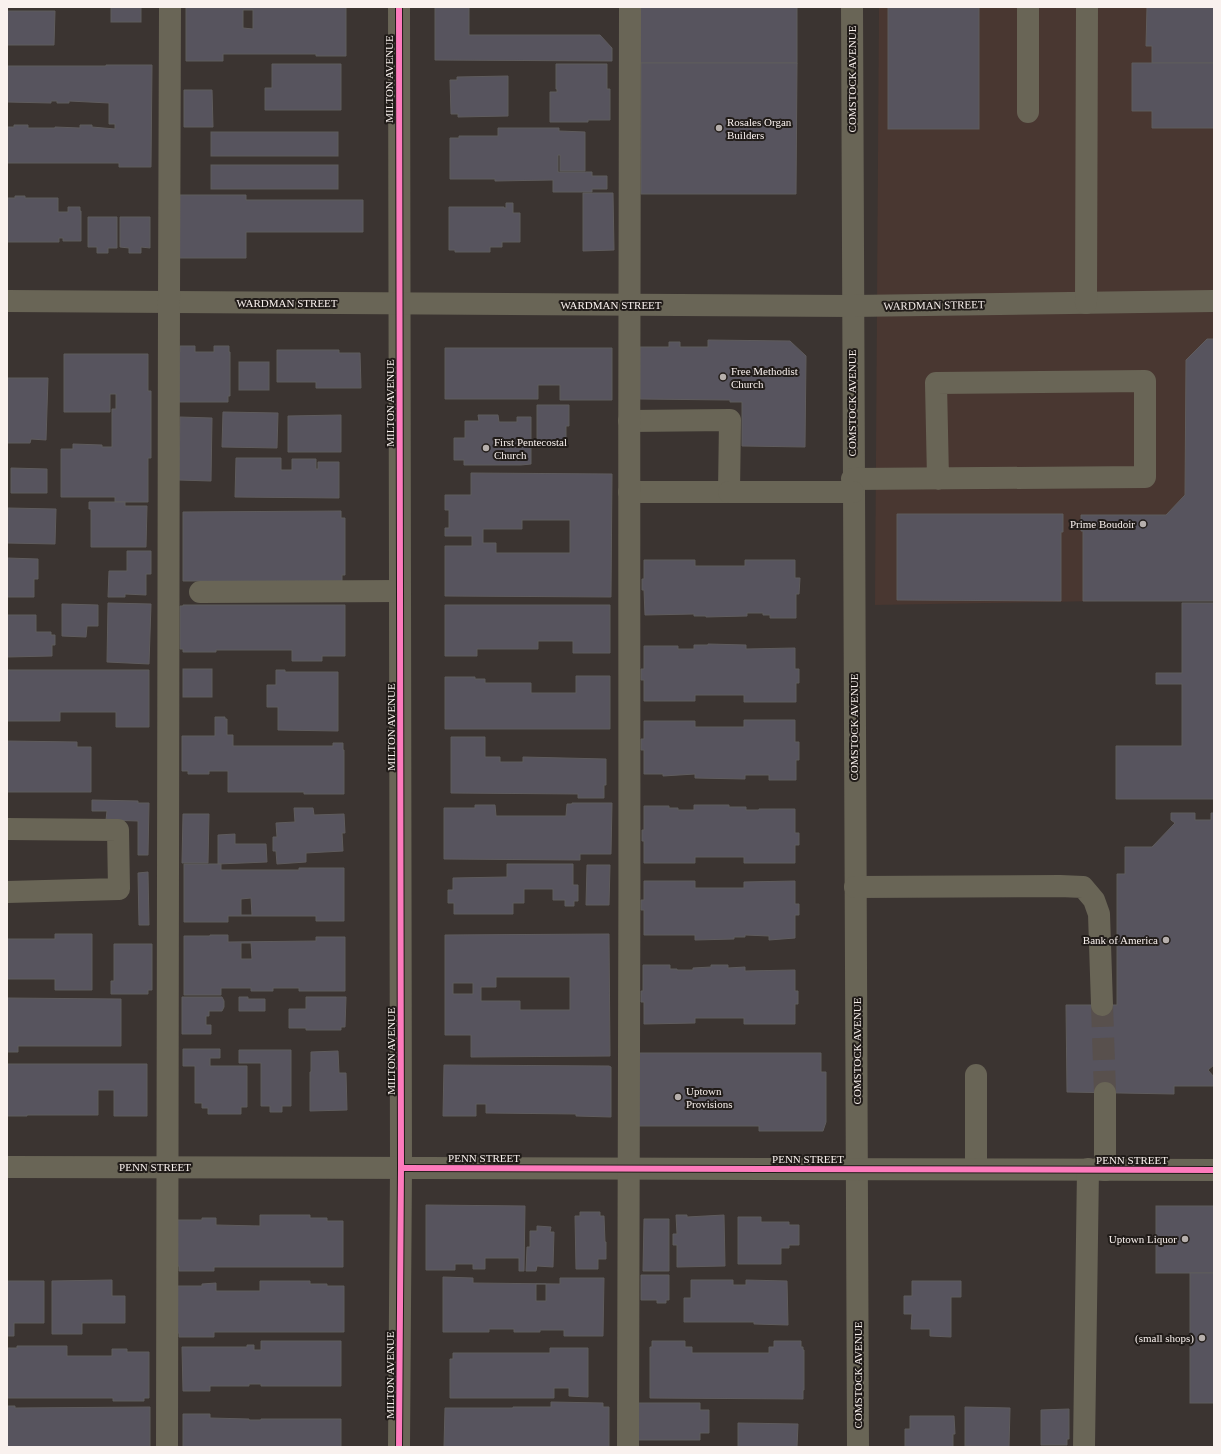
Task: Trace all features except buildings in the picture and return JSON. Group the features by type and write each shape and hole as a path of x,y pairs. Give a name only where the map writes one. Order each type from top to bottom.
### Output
{"street":[{"path":"168,1447 170,7"},
{"name":"MILTON AVENUE","path":"399,7 400,1447"},
{"path":"628,1447 630,1168 628,305 630,7"},
{"name":"COMSTOCK AVENUE","path":"852,7 852,486 858,1169 858,1447"},
{"path":"1028,7 1028,112"},
{"path":"1086,303 1087,7"},
{"name":"WARDMAN STREET","path":"7,301 852,306 1214,301"},
{"path":"629,492 729,492 852,486 938,479 1145,477 1145,381 936,383 938,479"},
{"path":"629,421 730,420 729,492"},
{"path":"200,592 400,591"},
{"path":"7,829 118,830 119,889 7,892"},
{"path":"856,887 1083,887 1094,900 1099,914 1102,1005"},
{"path":"976,1075 976,1169"},
{"path":"1084,1447 1097,1170 1105,1093"},
{"name":"PENN STREET","path":"7,1167 1214,1170"}],"shaded area":[{"path":"879,7 1214,7 1214,599 875,605"}],"tunnel":[{"path":"1102,1005 1105,1093"}],"cycle path":[{"path":"399,7 401,1168 399,1447"},
{"path":"401,1168 1214,1170"}],"place":[{"name":"Rosales Organ Builders","path":"719,128"},
{"name":"Free Methodist Church","path":"723,377"},
{"name":"First Pentecostal Church","path":"486,448"},
{"name":"Prime Boudoir","path":"1143,524"},
{"name":"Bank of America","path":"1166,940"},
{"name":"Uptown Provisions","path":"678,1097"},
{"name":"Uptown Liquor","path":"1185,1239"},
{"name":"(small shops)","path":"1202,1338"}]}
